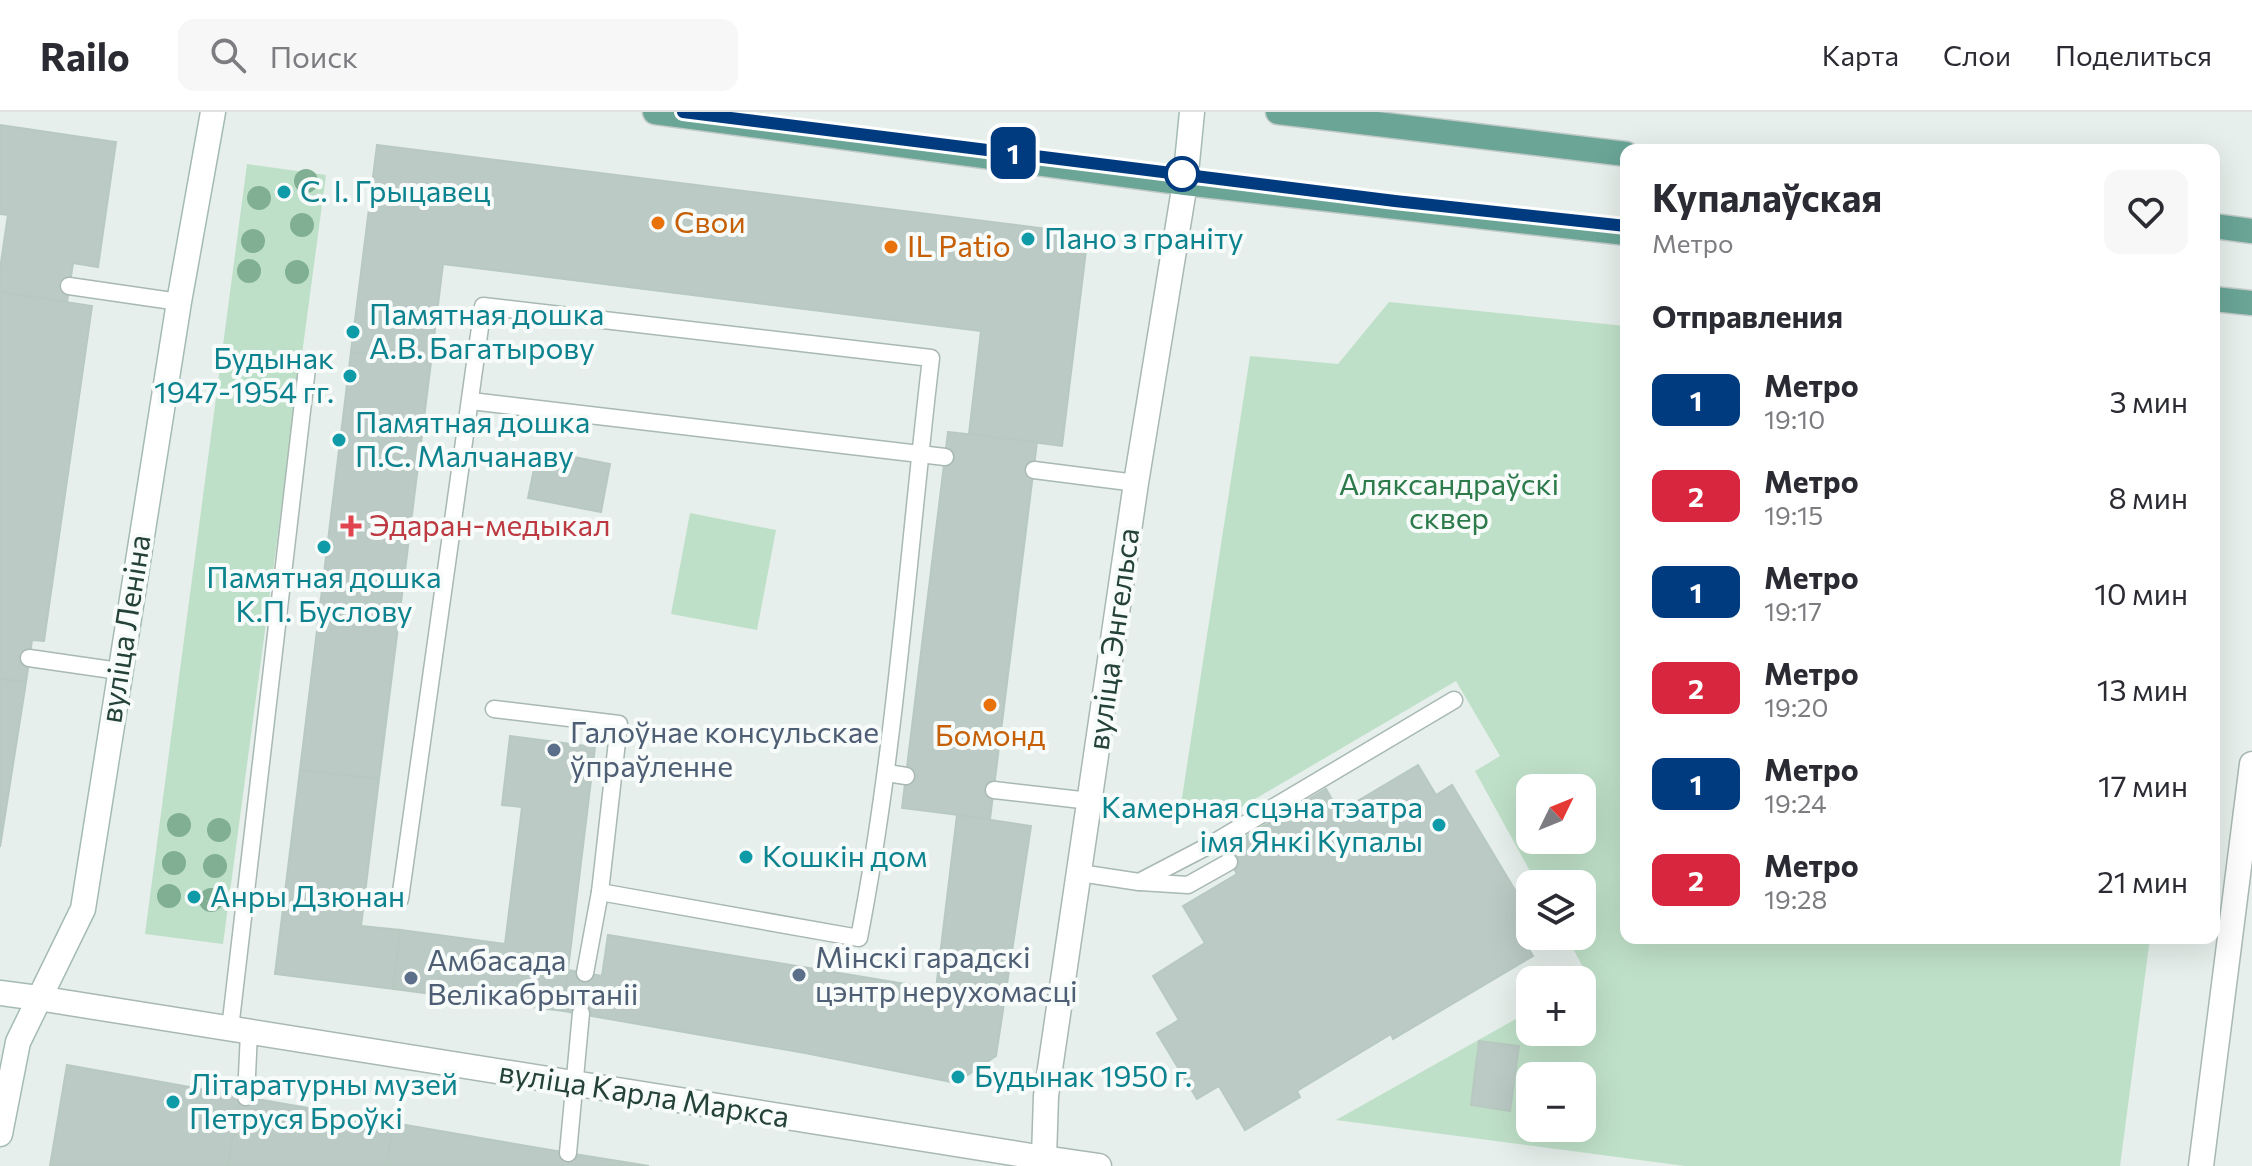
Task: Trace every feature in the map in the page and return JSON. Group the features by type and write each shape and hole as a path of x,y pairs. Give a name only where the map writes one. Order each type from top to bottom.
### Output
{"main road":[{"path":"655,112 1185,183 1620,232"},
{"path":"1278,112 1620,153"},
{"path":"2220,227 2252,231"},
{"path":"2220,300 2252,303"}],"street":[{"name":"вуліца Леніна","path":"0,1134 18,1042 83,909 179,302 213,112"},
{"name":"вуліца Энгельса","path":"1043,1162 1046,1096 1136,483 1185,183 1192,112"},
{"path":"2201,1166 2252,764"},
{"name":"вуліца Карла Маркса","path":"0,993 1043,1162 1099,1166"}],"lane":[{"path":"69,286 179,302"},
{"path":"400,899 483,306 931,358 887,773 859,938 600,892"},
{"path":"246,1097 240,1031 307,368"},
{"path":"471,401 945,457"},
{"path":"1034,470 1136,483"},
{"path":"29,658 119,671"},
{"path":"1139,882 1210,845 1454,700"},
{"path":"494,709 619,724 600,892 585,973"},
{"path":"887,773 906,776"},
{"path":"994,790 1090,801"},
{"path":"1080,873 1139,882 1188,885 1229,862"},
{"path":"568,1153 581,1013"}],"green space":[{"path":"247,164 326,175 223,944 145,934"},
{"name":"Аляксандраўскі сквер","path":"1389,302 1620,325 1620,944 2149,944 2120,1166 1685,1166 1336,1120 1516,1019 1516,1046 1596,1046 1596,966 1582,966 1574,950 1596,950 1596,870 1529,870 1521,854 1596,854 1596,774 1516,774 1516,846 1475,771 1500,756 1456,681 1216,822 1181,804 1250,356 1338,364"},
{"path":"690,513 776,530 757,630 671,614"}],"building":[{"path":"0,125 116,142 98,267 73,263 67,302 0,292 8,215 0,214"},
{"path":"377,145 1088,234 1062,446 969,434 981,331 443,264 431,362 351,352"},
{"path":"0,292 92,306 44,641 32,640 26,682 0,679"},
{"path":"351,352 431,362 379,779 300,770"},
{"path":"948,432 1037,442 990,819 902,808"},
{"path":"538,450 610,464 601,512 528,498"},
{"path":"0,679 26,682 0,847"},
{"path":"510,736 595,747 563,1011 393,989 400,930 505,944 522,807 502,805"},
{"path":"1418,765 1436,795 1452,785 1516,892 1516,950 1529,950 1533,956 1393,1039 1391,1034 1297,1091 1300,1097 1245,1130 1219,1086 1197,1099 1157,1033 1179,1020 1153,976 1205,943 1183,906 1237,874 1223,850 1326,789 1339,812"},
{"path":"300,770 379,779 361,926 400,930 393,989 275,974"},
{"path":"957,815 1031,826 996,1056 956,1083 563,1011 568,970 602,976 608,935 936,989"},
{"path":"1479,1041 1519,1046 1510,1111 1471,1105"},
{"path":"67,1065 240,1096 228,1166 50,1166"},
{"path":"240,1096 394,1123 386,1166 228,1166"},
{"path":"394,1123 568,1153 649,1166 386,1166"}],"metro line":[{"name":"1","path":"683,112 1395,201 1620,225"}],"place":[{"name":"С. І. Грыцавец","path":"284,192"},
{"name":"Свои","path":"658,223"},
{"name":"Пано з граніту","path":"1028,239"},
{"name":"IL Patio","path":"891,247"},
{"name":"Памятная дошка А.В. Багатырову","path":"353,332"},
{"name":"Будынак 1947-1954 гг.","path":"350,376"},
{"name":"Памятная дошка П.С. Малчанаву","path":"339,440"},
{"name":"Эдаран-медыкал","path":"351,526"},
{"name":"Памятная дошка К.П. Буслову","path":"324,547"},
{"name":"Бомонд","path":"990,705"},
{"name":"Галоўнае консульскае ўпраўленне","path":"554,750"},
{"name":"Камерная сцэна тэатра імя Янкі Купалы","path":"1439,825"},
{"name":"Кошкін дом","path":"746,857"},
{"name":"Анры Дзюнан","path":"194,897"},
{"name":"Мінскі гарадскі цэнтр нерухомасці","path":"799,975"},
{"name":"Амбасада Велікабрытаніі","path":"411,978"},
{"name":"Будынак 1950 г.","path":"958,1077"},
{"name":"Літаратурны музей Петруся Броўкі","path":"173,1102"}]}
